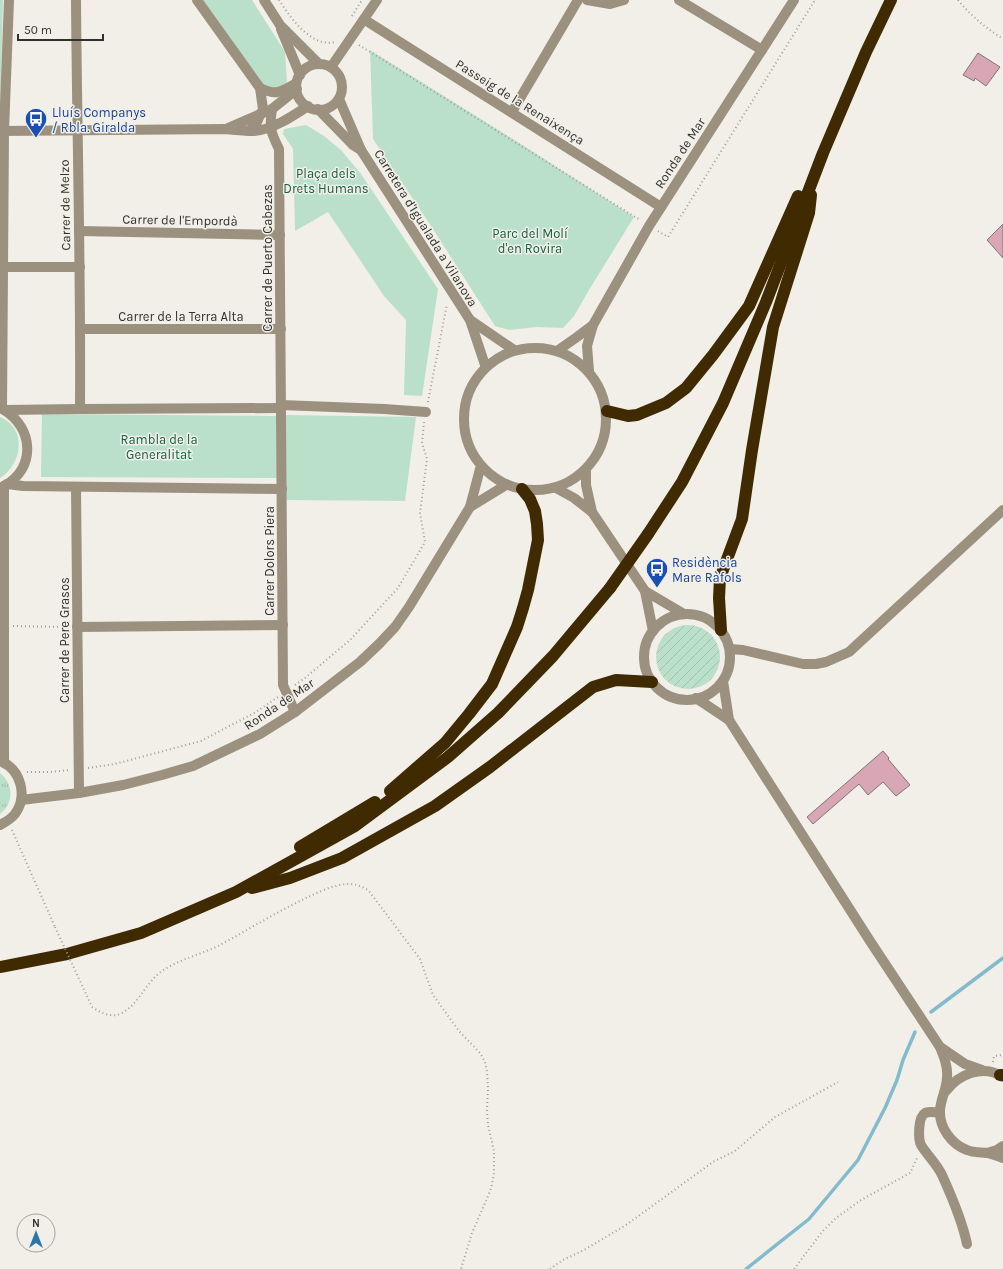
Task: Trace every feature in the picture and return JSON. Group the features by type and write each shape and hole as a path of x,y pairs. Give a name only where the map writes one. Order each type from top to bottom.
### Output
{"highway":[{"path":"0,967 67,954 141,933 236,892 355,826 448,757 498,713 553,656 610,588 648,534 682,482 723,403 766,302 812,179 866,52 891,0"},
{"path":"607,411 628,416 637,415 666,403 686,388 713,355 749,306 806,179 823,153"},
{"path":"721,630 719,598 720,578 742,519 773,327 809,212 812,179"},
{"path":"236,892 271,865 383,798 445,743 470,714 492,684 517,627 528,590 538,540 535,511 530,499 522,489"},
{"path":"236,892 290,878 342,858 435,806 490,767 593,687 616,680 652,682"}],"street":[{"path":"2,409 2,131 8,0"},
{"name":"Carrer de Melzo","path":"76,0 81,329 80,408"},
{"path":"197,0 260,88 263,109 257,122 249,131"},
{"path":"264,0 280,25 319,64"},
{"path":"331,67 378,0"},
{"path":"512,112 578,0"},
{"path":"588,0 610,4 624,0"},
{"path":"679,0 762,50"},
{"name":"Ronda de Mar","path":"589,371 587,346 593,325 649,226 794,0"},
{"name":"Passeig de la Renaixença","path":"365,20 661,207"},
{"path":"225,129 272,109 298,83 304,69 311,65 325,65 331,67 337,72 342,85 342,92 339,98 330,107 318,109 308,106 302,101 298,95 298,83 280,25"},
{"path":"260,88 266,91 278,93 298,83"},
{"name":"Carretera d'Igualada a Vilanova","path":"339,98 361,150 470,320 485,365"},
{"path":"2,131 225,129 249,131 271,127 296,115 308,106"},
{"name":"Carrer de Puerto Cabezas","path":"272,109 271,132 279,149 281,406"},
{"name":"Carretera d'Igualada a Vilanova","path":"318,109 352,145 361,150"},
{"name":"Carrer de l'Empordà","path":"79,231 280,235"},
{"path":"3,267 80,267"},
{"name":"Carretera d'Igualada a Vilanova","path":"470,320 514,350"},
{"name":"Ronda de Mar","path":"557,351 593,325"},
{"name":"Carrer de la Terra Alta","path":"81,329 281,329"},
{"path":"536,347 557,351 574,359 589,371 604,397 607,411 605,437 594,460 586,469 556,488 522,489 506,484 480,469 473,456 464,430 465,403 476,378 485,365 499,356 514,350 536,347"},
{"path":"2,409 281,406 384,408 426,412"},
{"name":"Carrer Dolors Piera","path":"281,406 283,685 295,712"},
{"path":"2,409 15,418 23,428 27,440 27,453 24,465 17,476 4,486"},
{"name":"Ronda de Mar","path":"21,800 78,793 123,785 193,766 260,734 295,712 360,662 394,627 409,607 470,507 480,469"},
{"path":"586,469 586,485 592,512"},
{"name":"Ronda de Mar","path":"470,507 506,484"},
{"path":"4,486 282,489"},
{"path":"4,486 2,761 12,769 19,778 22,789 21,800 17,811 4,823"},
{"name":"Carrer de Pere Grasos","path":"76,487 78,793"},
{"path":"556,488 574,498 592,512 645,591 653,631"},
{"path":"730,649 743,650 803,664 826,662 849,652 1003,510"},
{"path":"645,591 684,614"},
{"path":"693,614 713,622 721,630 727,639 730,649 730,662 728,672 723,682 710,692 704,696 687,700 673,697 661,691 652,682 646,668 644,654 653,631 661,623 670,617 693,614"},
{"path":"77,627 283,625"},
{"path":"723,682 729,720 870,941 940,1047 947,1066 948,1078 945,1093"},
{"path":"696,698 729,720"},
{"path":"940,1047 965,1064 1002,1076"},
{"path":"984,1071 968,1073 958,1078 945,1093 942,1099 940,1113 943,1126 950,1139 958,1146 967,1150 987,1153 1003,1158"},
{"path":"940,1113 925,1113 922,1117 919,1137 920,1144 941,1174 962,1224 967,1244"},
{"path":"987,1153 997,1150 1003,1146"}],"path":[{"path":"279,0 298,27 312,38 325,43 334,43 341,34 632,215"},
{"path":"349,20 362,0"},
{"path":"668,237 815,0"},
{"path":"958,0 977,20 1003,39"},
{"path":"22,767 27,772 50,772 115,764 202,741 256,712 305,678 350,640 398,588 425,542 420,513 427,459 422,443 426,412 450,289"},
{"path":"4,626 77,627"},
{"path":"4,823 92,1007 99,1012 108,1015 118,1015 129,1009 152,980 171,966 219,945 318,892 335,886 351,884 360,886 369,891 420,959 433,995 459,1031 480,1053 485,1062 488,1088 488,1125 494,1151 494,1173 491,1189 467,1247 461,1269"},
{"path":"550,1269 626,1224 713,1162 735,1151 775,1117 838,1082"},
{"path":"794,1269 822,1232 836,1218 861,1200 910,1173 916,1161 920,1144"}],"green space":[{"path":"0,0 3,0 0,118"},
{"path":"203,0 252,0 285,52 287,82 275,90 259,82"},
{"name":"Parc del Molí d'en Rovira","path":"370,50 521,144 634,217 574,316 563,328 537,327 509,330 495,326 373,139"},
{"name":"Plaça dels Drets Humans","path":"306,125 324,136 341,150 361,174 438,289 422,396 404,395 406,320 384,296 328,212 295,231 293,149 283,134 284,129"},
{"name":"Rambla de la Generalitat","path":"42,414 276,416 277,478 41,477"},
{"path":"285,415 416,417 405,501 286,500"},
{"path":"0,417 9,422 15,429 19,446 14,464 8,472 0,478"},
{"path":"688,625 700,628 711,634 717,645 720,657 717,669 711,680 700,686 688,689 676,686 665,680 659,669 656,657 659,645 665,634 676,628"},
{"path":"0,773 8,782 10,788 10,799 5,810 0,814"}],"building":[{"path":"978,53 1000,67 986,86 975,78 974,81 963,75"},
{"path":"1003,224 1003,258 987,240"},
{"path":"883,751 910,785 896,796 883,782 868,795 859,784 813,824 807,817"}],"waterway":[{"path":"931,1012 1003,958"},
{"path":"746,1269 809,1219 858,1160 885,1108 915,1032"}],"place":[{"name":"Lluís Companys / Rbla. Giralda","path":"36,138"},
{"name":"Residència Mare Ràfols","path":"657,588"}]}
